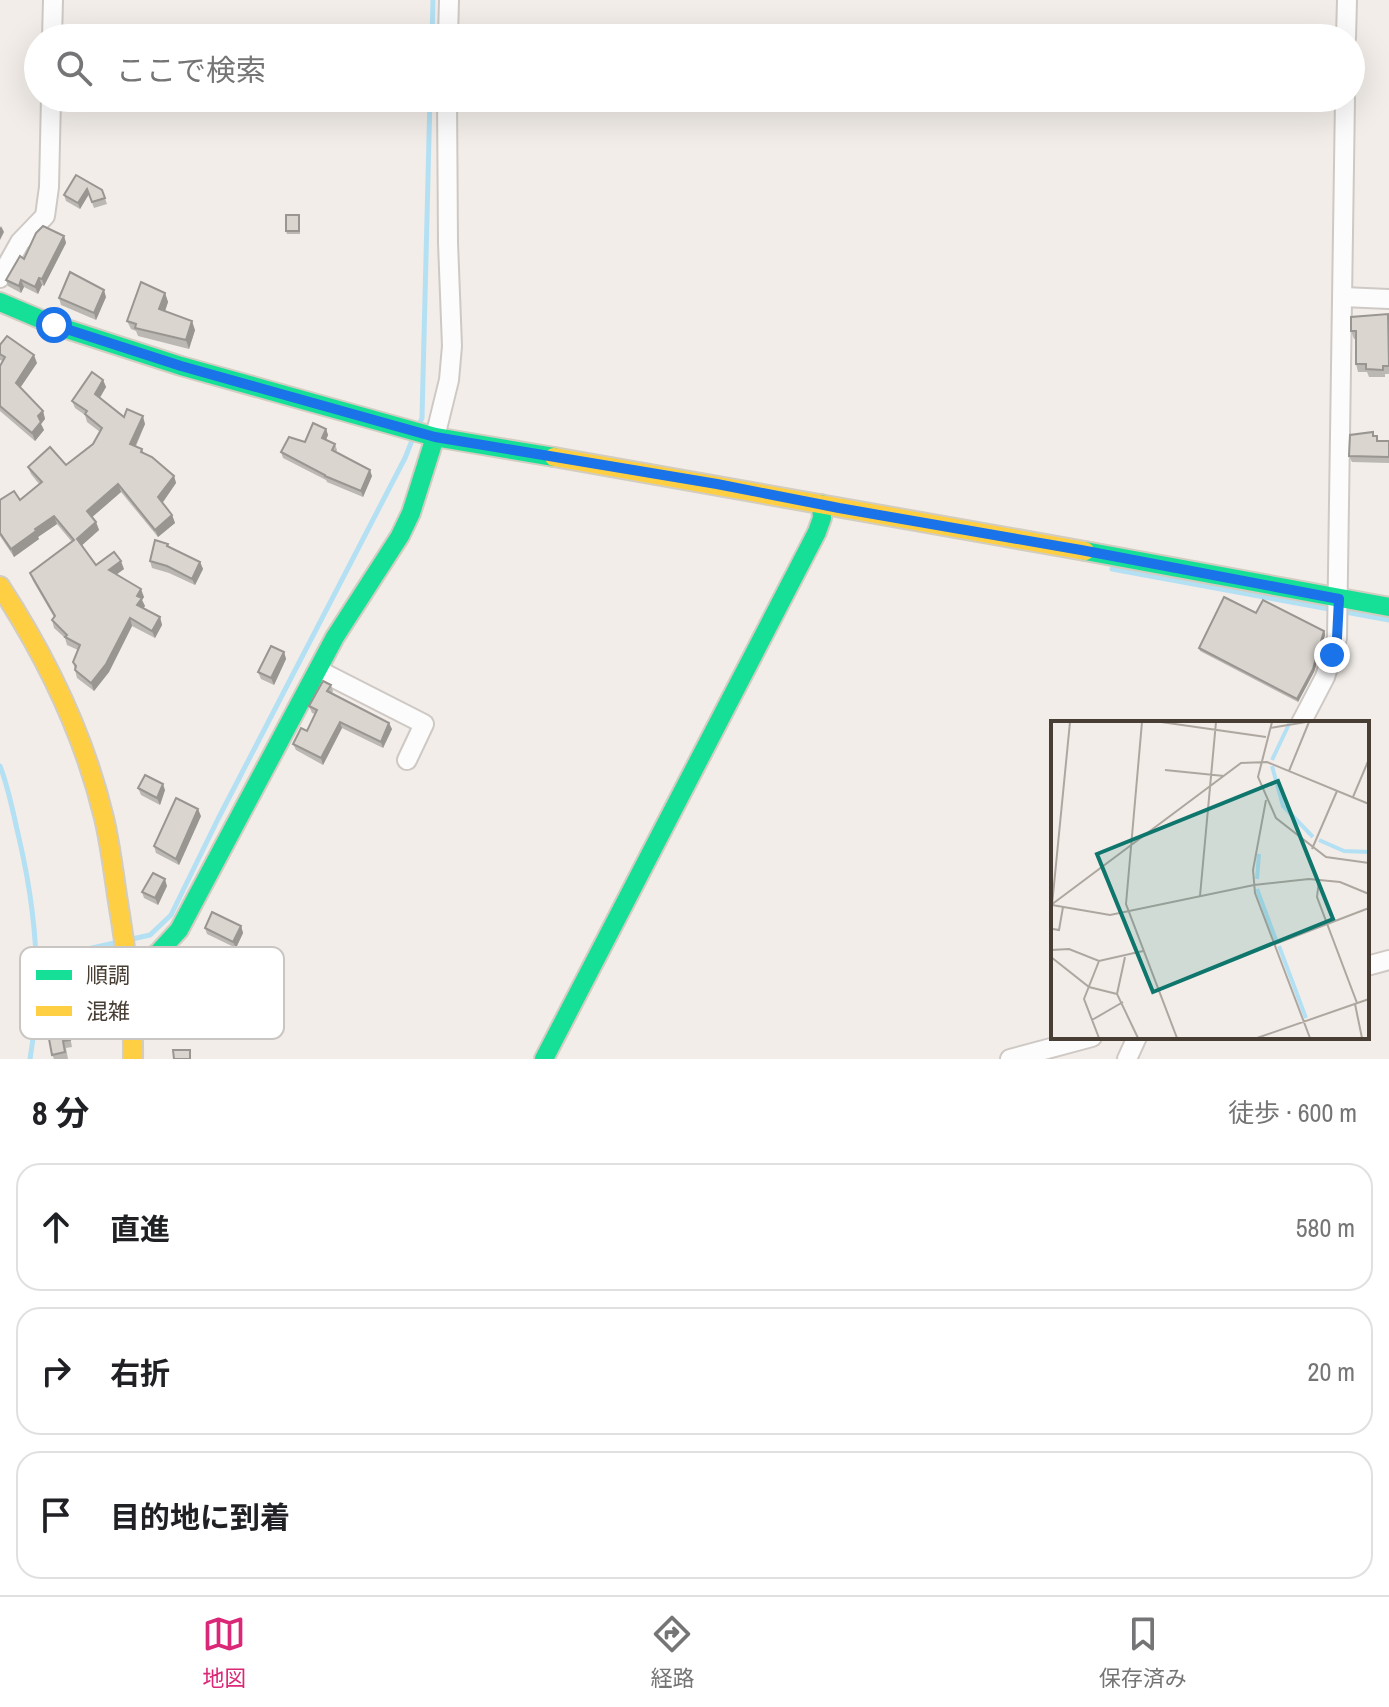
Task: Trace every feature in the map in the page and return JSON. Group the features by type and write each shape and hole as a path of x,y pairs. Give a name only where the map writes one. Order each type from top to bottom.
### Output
{"street":[{"path":"52,24 53,0"},
{"path":"448,24 449,0"},
{"path":"1346,24 1347,0"},
{"path":"0,278 20,242 45,216 49,187 51,112"},
{"path":"163,947 179,930 349,612 400,536 411,513 449,380 452,346 447,112"},
{"path":"1302,721 1325,677 1337,638 1345,112"},
{"path":"1343,297 1389,299"},
{"path":"0,302 54,325 181,366 435,437 578,459 1389,607"},
{"path":"544,1059 817,532 822,518 821,504"},
{"path":"0,586 41,654 69,710 96,784 126,947"},
{"path":"318,670 424,724 407,760"},
{"path":"1369,965 1389,960"},
{"path":"133,1059 134,1039"},
{"path":"1010,1059 1085,1039"},
{"path":"1127,1059 1136,1039"}],"building":[{"path":"76,175 102,190 105,198 92,202 87,189 78,203 64,195"},
{"path":"286,215 299,215 299,231 286,231"},
{"path":"43,226 64,236 42,279 39,278 35,287 21,280 19,286 6,280 20,256 24,259 36,233"},
{"path":"70,272 104,290 94,313 59,298"},
{"path":"141,282 165,293 159,309 192,321 186,340 135,328 136,324 127,321"},
{"path":"1388,314 1389,366 1383,366 1383,370 1366,369 1366,364 1356,364 1356,331 1351,331 1351,317"},
{"path":"7,336 34,355 16,383 43,411 38,416 41,422 32,433 0,406 0,366 5,357 0,354 0,345"},
{"path":"92,372 103,380 95,394 124,417 127,409 143,416 130,444 142,449 141,452 152,457 174,476 158,497 172,515 155,530 118,484 87,511 96,522 77,539 96,565 114,552 121,561 109,570 141,589 137,596 142,598 137,605 160,617 152,631 130,618 106,664 91,683 75,670 73,662 80,645 65,637 67,635 52,620 55,616 30,573 74,540 54,516 11,549 0,533 0,500 14,491 20,500 42,482 28,467 50,447 66,465 93,444 102,428 85,414 87,411 72,401"},
{"path":"313,423 326,429 322,438 335,444 332,450 370,470 361,491 281,452 289,437 305,442"},
{"path":"1373,432 1377,441 1389,441 1389,457 1349,456 1350,435"},
{"path":"155,540 200,562 192,579 150,561"},
{"path":"1224,597 1256,613 1263,600 1324,631 1313,669 1297,699 1199,648"},
{"path":"271,646 284,652 271,678 258,672"},
{"path":"323,681 331,685 327,691 389,723 381,742 340,722 321,758 293,744 301,728 307,731 317,710 309,706"},
{"path":"145,775 163,784 157,798 138,788"},
{"path":"176,798 198,809 176,859 154,846"},
{"path":"153,873 165,879 155,898 142,892"},
{"path":"212,912 241,926 233,942 205,928"},
{"path":"49,1039 70,1039 63,1041 65,1052 52,1055"},
{"path":"173,1050 190,1050 190,1059 174,1059"}],"waterway":[{"path":"432,24 433,0"},
{"path":"419,425 422,418 430,112"},
{"path":"132,939 150,935 171,915 413,438"},
{"path":"1112,569 1389,620"},
{"path":"0,766 30,893 36,947"},
{"path":"96,947 119,942"},
{"path":"30,1059 33,1039"}],"traffic: fast":[{"path":"0,302 54,325 181,366 435,437 554,457"},
{"path":"163,947 179,930 335,637 400,536 411,513 435,437"},
{"path":"544,1059 817,532 822,518 821,504"},
{"path":"1085,551 1389,607"}],"traffic: slow":[{"path":"554,457 1085,551"},
{"path":"0,586 48,669 86,756 109,840 125,947"},
{"path":"133,1039 133,1059"}],"route":[{"path":"54,325 181,366 435,437 717,484 1339,599 1337,638 1332,655"}]}
